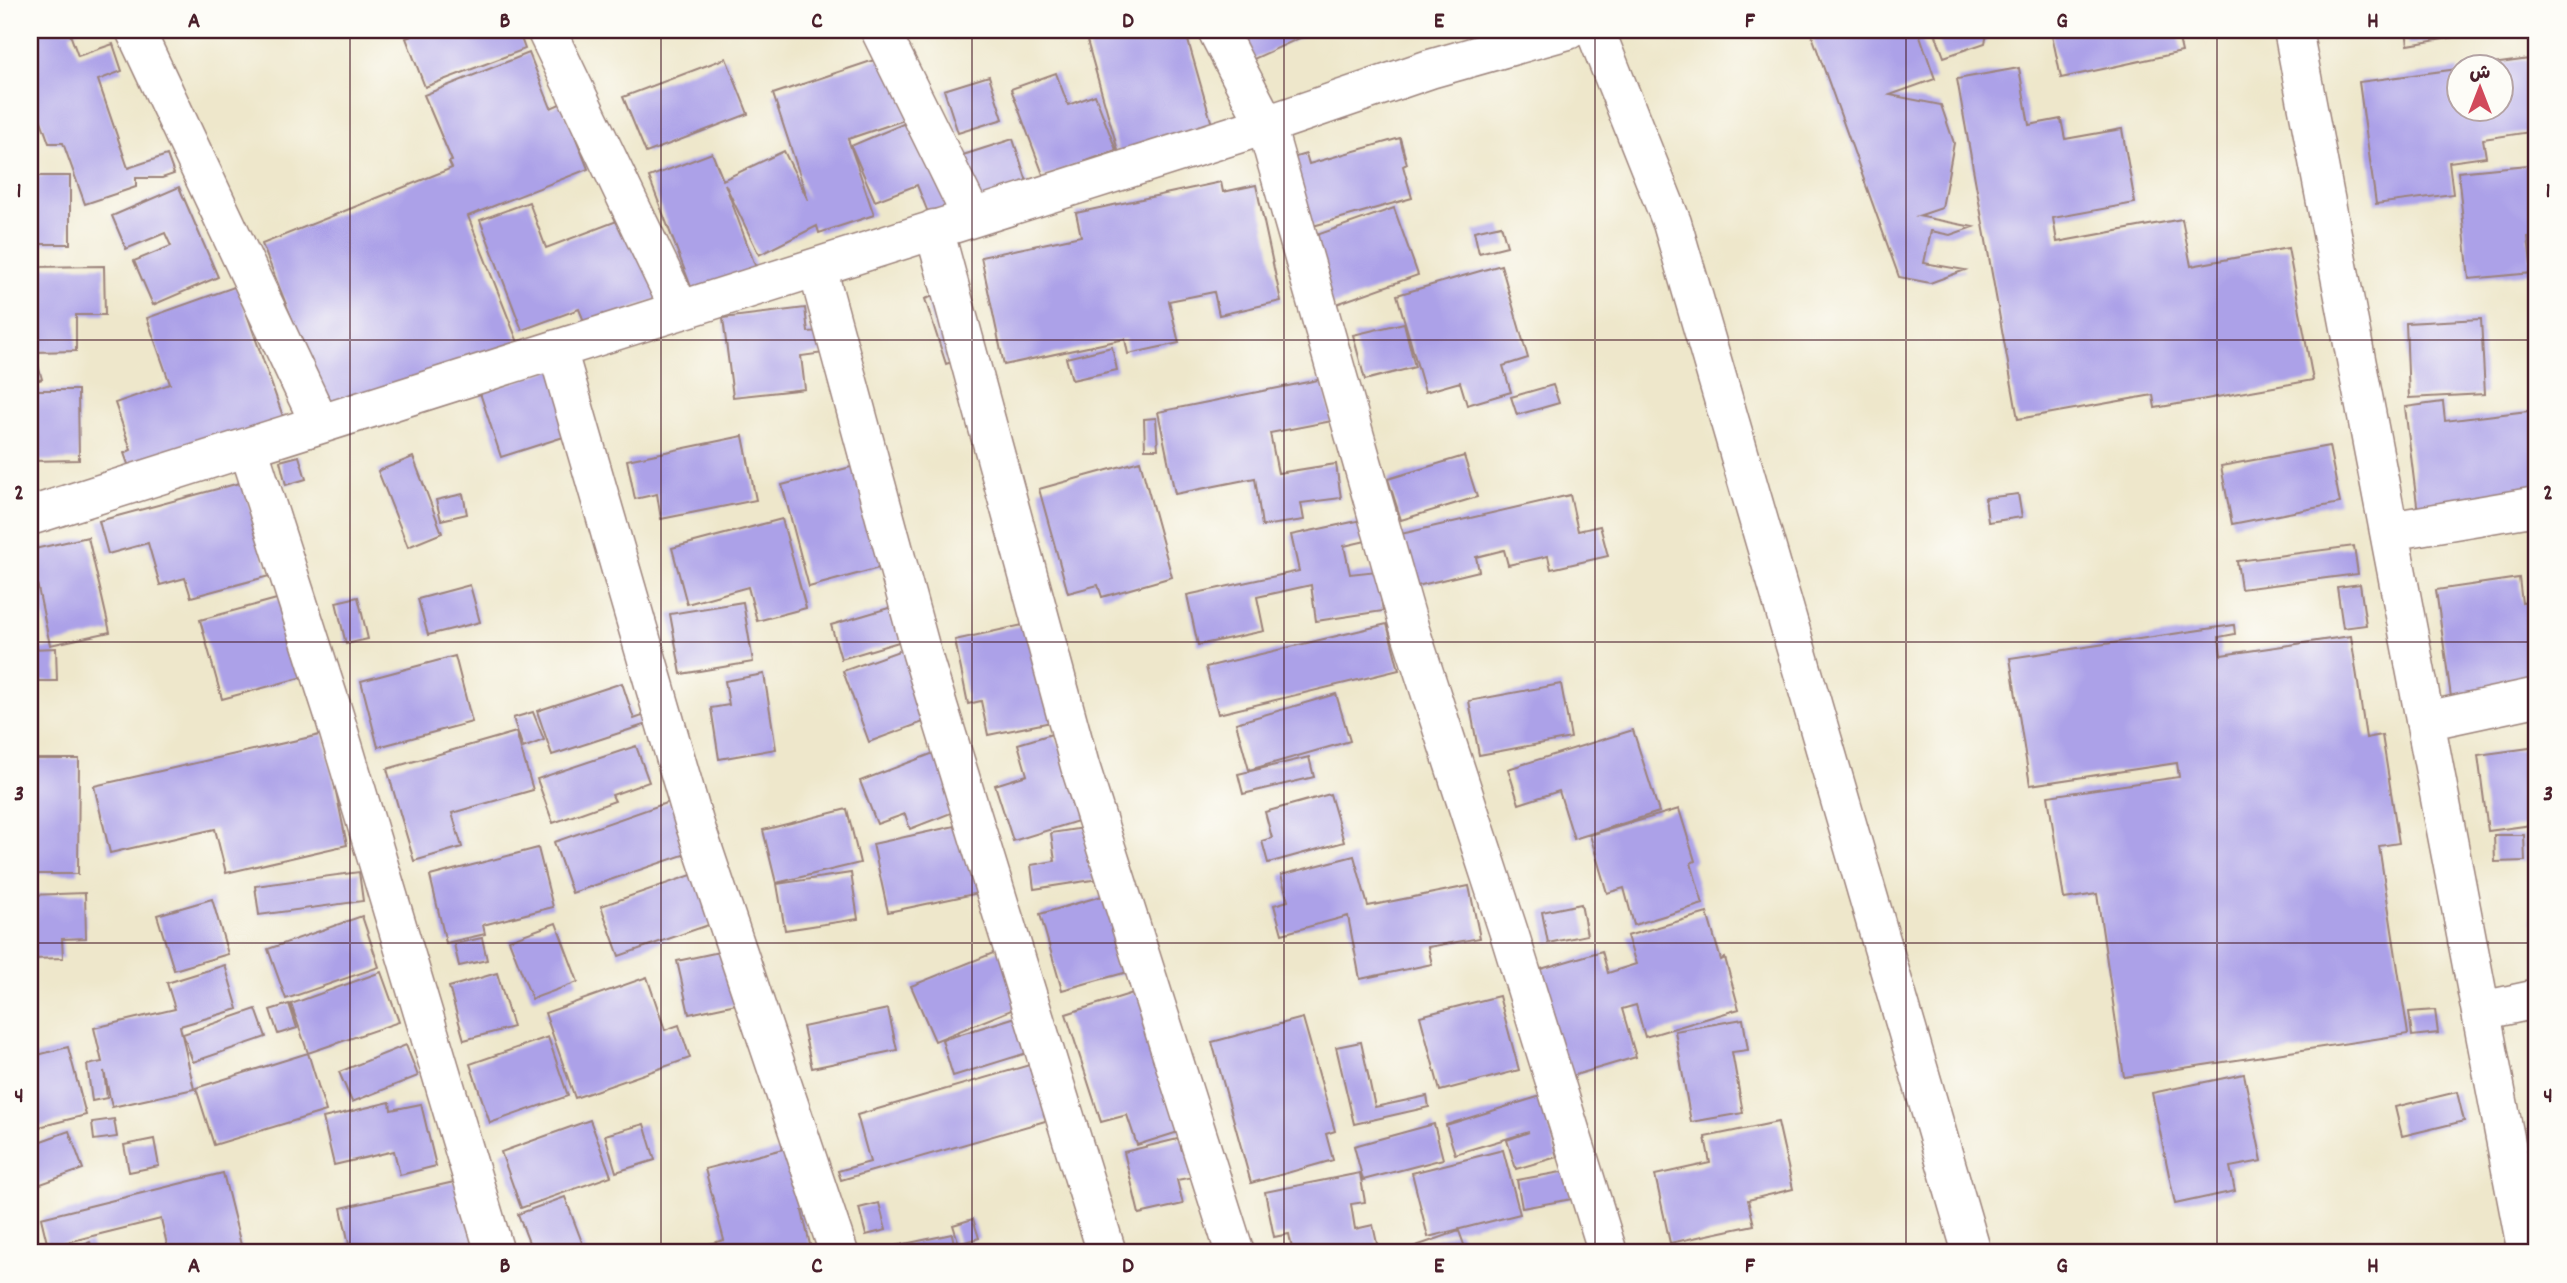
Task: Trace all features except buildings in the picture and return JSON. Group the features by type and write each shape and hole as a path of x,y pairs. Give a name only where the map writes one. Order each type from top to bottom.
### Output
{"street":[{"path":"135,30 320,424"},
{"path":"546,30 680,310"},
{"path":"880,30 972,217"},
{"path":"1217,30 1266,125 1410,630 1506,923 1608,1253"},
{"path":"30,516 1266,125 1430,69 1568,30"},
{"path":"1595,30 1672,223 1972,1253"},
{"path":"2293,30 2527,1253"},
{"path":"934,229 1080,766 1235,1253"},
{"path":"817,267 922,654 1107,1253"},
{"path":"557,349 694,822 839,1253"},
{"path":"248,447 334,712 495,1253"},
{"path":"2389,531 2537,506"},
{"path":"2425,721 2537,697"},
{"path":"2481,1011 2537,999"}]}
